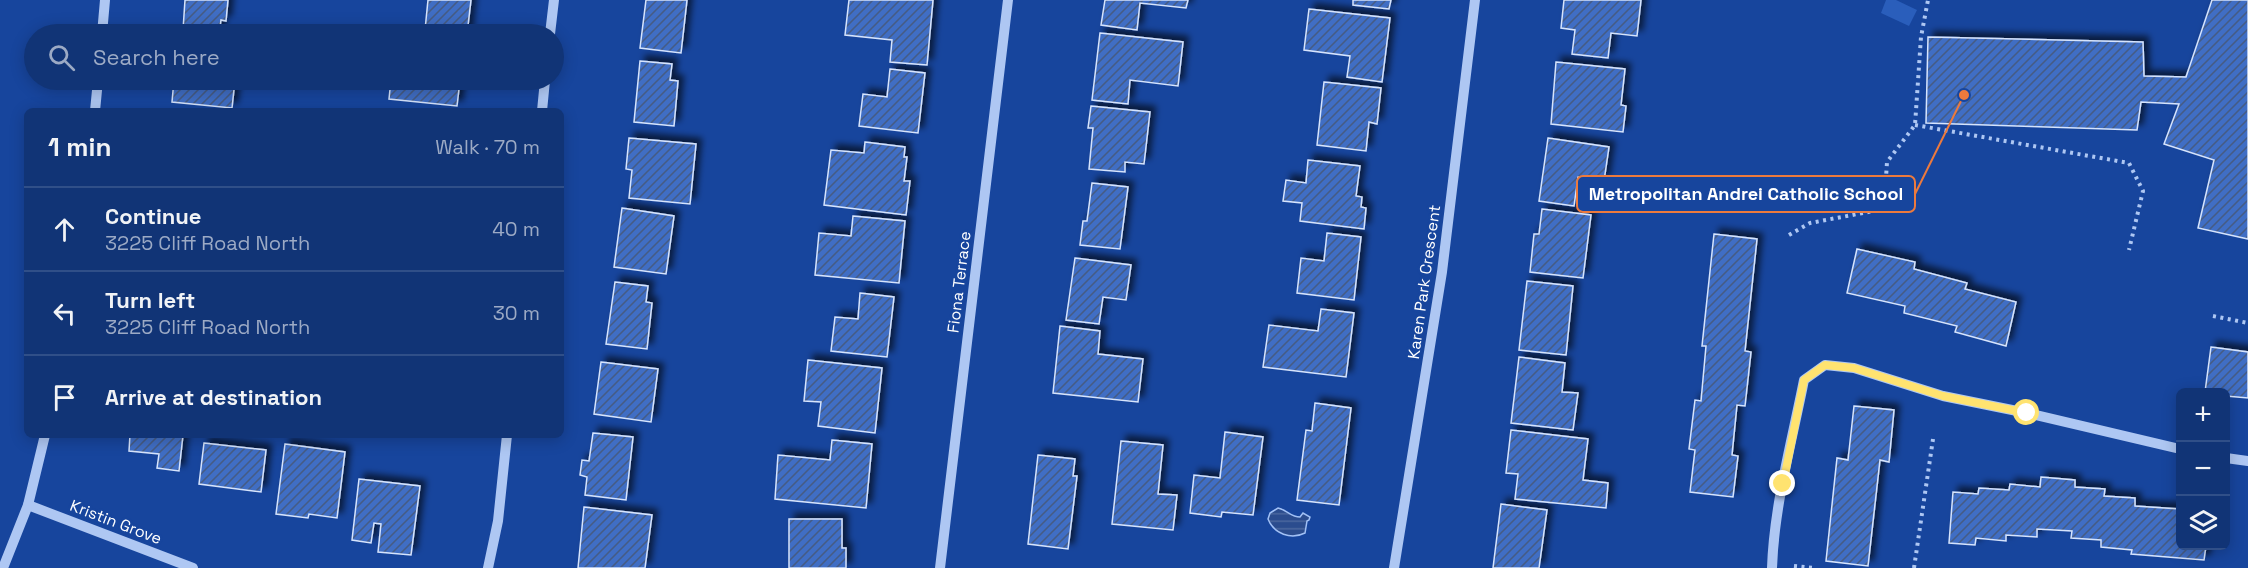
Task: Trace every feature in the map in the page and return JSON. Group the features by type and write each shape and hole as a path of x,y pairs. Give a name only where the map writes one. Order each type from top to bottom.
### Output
{"street":[{"path":"103,24 105,0"},
{"path":"551,24 554,0"},
{"name":"Fiona Terrace","path":"940,568 1008,0"},
{"name":"Karen Park Crescent","path":"1394,568 1442,272 1475,0"},
{"path":"95,108 97,90"},
{"path":"542,108 544,90"},
{"path":"1772,568 1772,552 1783,484 1804,380 1825,365 1854,368 1943,396 2176,448"},
{"path":"3,568 28,505 44,438"},
{"path":"488,568 498,521 507,438"},
{"path":"2230,459 2248,461"},
{"name":"Kristin Grove","path":"28,505 193,568"}],"path":[{"path":"1789,235 1809,223 1884,209 1887,162 1915,125 1921,37 1928,0"},
{"path":"1915,125 2128,163 2143,190 2129,250"},
{"path":"2213,316 2248,323"},
{"path":"1914,568 1933,439"},
{"path":"1794,566 1815,568"}],"shaded area":[{"path":"1886,0 1896,0 1917,10 1909,26 1881,13"},
{"path":"1278,508 1297,517 1303,513 1310,517 1305,533 1289,536 1274,528 1268,519 1270,513"}],"building":[{"path":"185,0 228,0 226,21 221,20 220,24 183,24"},
{"path":"428,0 471,0 468,24 426,24"},
{"path":"646,0 687,0 681,53 640,48"},
{"path":"849,0 933,0 927,65 890,62 892,40 845,35"},
{"path":"1105,0 1188,0 1186,8 1140,3 1137,30 1101,25"},
{"path":"1353,0 1391,0 1389,9 1353,5"},
{"path":"1564,0 1641,0 1637,36 1611,33 1608,58 1572,54 1575,30 1561,28"},
{"path":"2212,0 2248,0 2248,239 2198,228 2214,160 2164,144 2179,104 2141,102 2137,130 1926,123 1928,37 2143,42 2144,76 2186,77"},
{"path":"1309,9 1390,18 1382,82 1347,77 1350,56 1304,50"},
{"path":"1100,33 1183,42 1178,86 1130,80 1128,104 1092,100"},
{"path":"640,61 672,64 670,80 678,81 674,126 634,122"},
{"path":"1556,62 1625,69 1621,105 1626,106 1623,132 1551,124"},
{"path":"890,69 925,73 918,133 859,126 863,94 887,97"},
{"path":"1324,82 1381,88 1377,124 1369,122 1366,151 1317,145"},
{"path":"173,90 234,90 232,108 172,102"},
{"path":"390,90 459,90 457,106 389,99"},
{"path":"1091,106 1150,112 1144,164 1125,162 1125,172 1089,169 1093,128 1088,128"},
{"path":"629,138 696,144 690,204 629,198 632,170 626,169"},
{"path":"1548,138 1609,147 1604,181 1578,177 1574,206 1539,201"},
{"path":"865,142 905,147 904,157 907,157 904,181 910,181 906,215 824,205 831,150 864,153"},
{"path":"1308,160 1360,166 1356,196 1362,197 1361,207 1366,208 1364,229 1300,221 1302,203 1283,201 1286,180 1306,183"},
{"path":"1092,183 1128,187 1120,249 1080,245 1083,221 1087,221"},
{"path":"622,208 674,216 666,274 614,267"},
{"path":"1542,209 1591,215 1583,278 1530,272 1534,234 1539,234"},
{"path":"853,216 905,221 899,283 815,275 819,233 851,236"},
{"path":"1327,233 1361,237 1354,300 1297,293 1301,258 1324,261"},
{"path":"1714,234 1757,239 1745,351 1751,352 1745,406 1737,405 1732,455 1738,456 1733,497 1690,492 1695,450 1689,449 1695,400 1701,401 1706,346 1702,346"},
{"path":"1857,249 1915,262 1914,269 1967,283 1965,289 2016,302 2006,346 1955,332 1957,326 1904,313 1905,306 1847,293"},
{"path":"1075,258 1131,265 1126,300 1103,297 1099,324 1066,320"},
{"path":"1527,281 1573,286 1566,355 1519,350"},
{"path":"615,282 648,286 646,302 652,303 647,349 606,344"},
{"path":"860,293 894,297 887,357 831,351 835,317 858,319"},
{"path":"1321,309 1354,313 1346,377 1263,367 1269,325 1318,331"},
{"path":"1060,326 1100,331 1098,354 1143,359 1138,402 1053,393"},
{"path":"2211,347 2248,352 2248,398 2230,396 2230,388 2206,388"},
{"path":"1519,357 1565,363 1562,392 1578,393 1573,430 1511,423"},
{"path":"808,360 882,368 875,433 818,426 821,402 804,401"},
{"path":"601,362 658,369 651,422 594,414"},
{"path":"1315,403 1351,408 1339,505 1297,500 1306,430 1312,431"},
{"path":"1854,406 1894,410 1889,462 1880,460 1868,566 1826,561 1837,458 1848,460"},
{"path":"1511,430 1588,439 1583,480 1608,483 1606,508 1515,499 1518,474 1506,473"},
{"path":"1225,432 1263,437 1253,515 1222,512 1221,517 1190,513 1194,475 1220,478"},
{"path":"593,433 633,437 626,500 585,495 587,477 580,475 582,460 589,461"},
{"path":"130,438 183,438 179,471 157,468 159,454 129,451"},
{"path":"832,440 872,444 866,508 775,499 778,455 830,460"},
{"path":"1121,441 1163,445 1158,494 1177,495 1173,530 1112,524"},
{"path":"204,443 266,450 261,492 199,484"},
{"path":"285,444 345,452 337,518 309,514 308,518 276,514"},
{"path":"1038,455 1075,459 1073,476 1077,476 1068,549 1028,544"},
{"path":"2041,477 2075,480 2075,487 2105,489 2104,496 2135,498 2135,506 2176,509 2176,550 2205,550 2204,560 2131,554 2132,550 2101,547 2101,540 2071,538 2072,531 2037,529 2037,537 2006,535 2006,541 1976,538 1975,545 1949,543 1953,492 1978,494 1979,488 2009,490 2010,484 2040,487"},
{"path":"359,479 420,486 411,555 378,552 381,524 374,523 371,543 352,540"},
{"path":"1501,504 1547,510 1539,568 1493,568"},
{"path":"584,507 652,515 645,568 578,568"},
{"path":"789,519 842,519 842,548 846,548 846,568 789,568"}],"place":[{"name":"Metropolitan Andrei Catholic School","path":"1964,95"}],"route":[{"path":"1783,484 1804,380 1825,365 1854,368 1943,396 2027,413"}]}
